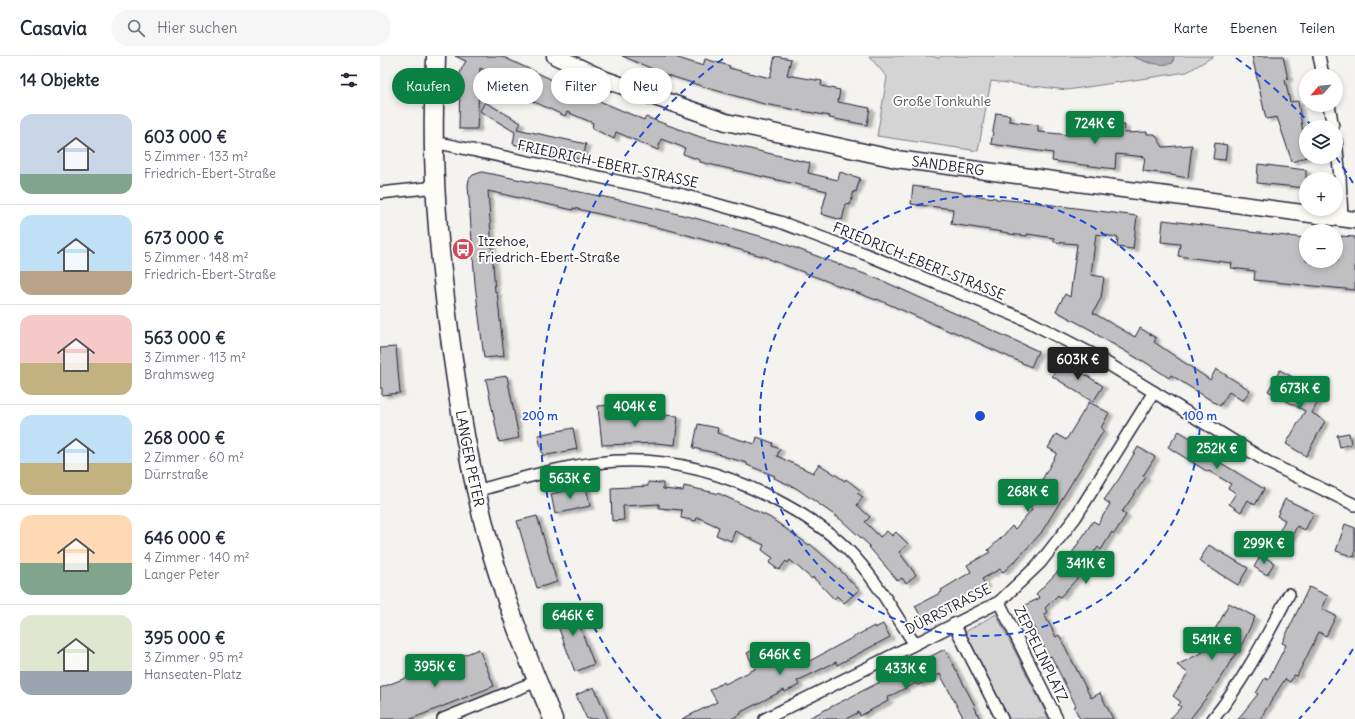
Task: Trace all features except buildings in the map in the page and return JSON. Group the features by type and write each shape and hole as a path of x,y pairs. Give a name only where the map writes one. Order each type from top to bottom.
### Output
{"main road":[{"name":"LANGER PETER","path":"436,56 434,142 440,252 450,342 469,461 501,583 537,681 553,719"},
{"name":"SANDBERG","path":"561,58 606,80 726,122 896,159 1348,219"}],"street":[{"path":"1319,56 1322,68"},
{"name":"FRIEDRICH-EBERT-STRASSE","path":"434,142 683,195 780,222 865,254 1026,320 1092,354 1271,464 1355,505"},
{"path":"1339,164 1348,219"},
{"path":"380,193 436,187"},
{"name":"DÜRRSTRASSE","path":"765,719 998,602 1040,563 1075,518 1154,392"},
{"path":"476,491 556,470 596,463 627,461 658,462 688,467 743,484 810,519 850,552 877,586 914,643"},
{"path":"1213,719 1223,707 1253,662 1289,594"},
{"name":"ZEPPELINPLATZ","path":"998,602 1057,719"},
{"path":"954,624 1002,719"},
{"path":"443,719 537,681"}],"green space":[{"name":"Große Tonkuhle","path":"869,56 931,56 939,58 941,56 1108,56 1110,58 1132,56 1149,63 1167,64 1174,57 1173,56 1214,56 1187,72 1067,90 991,81 978,151 877,136 887,77"},
{"path":"996,614 1049,719 1009,719 965,632"}],"shaded area":[{"path":"1132,56 1174,57 1173,63 1157,64"}],"place":[{"name":"Itzehoe, Friedrich-Ebert-Straße","path":"463,249"}]}
